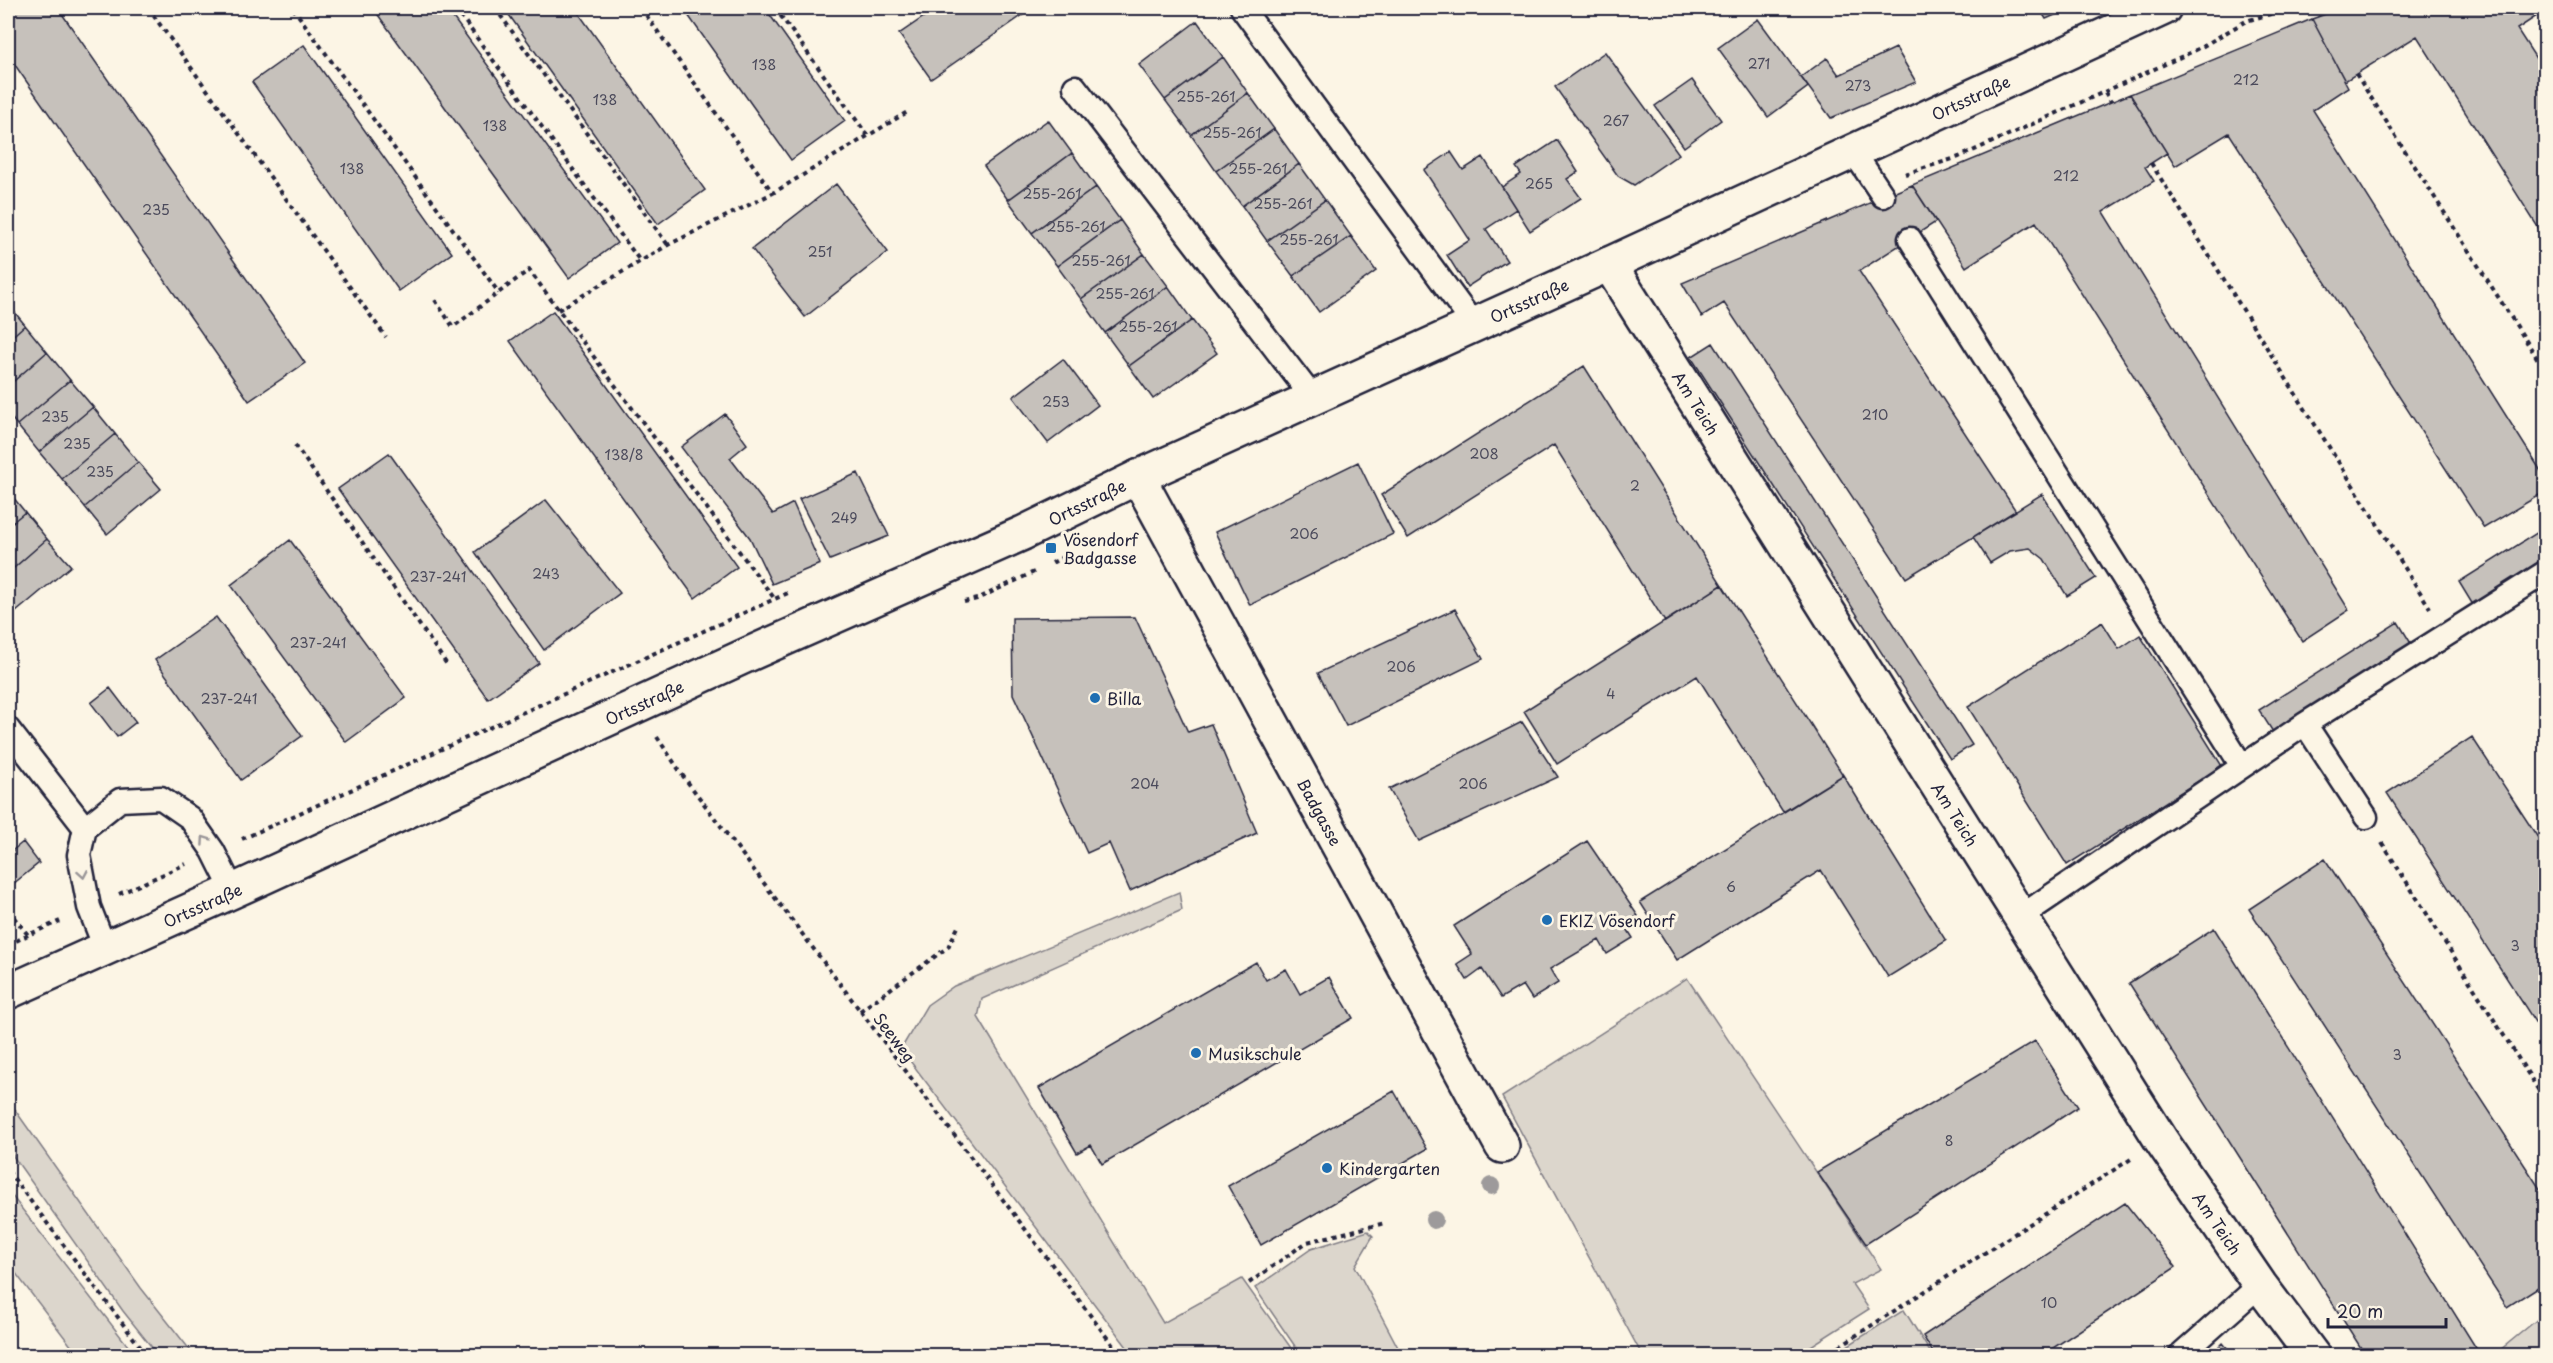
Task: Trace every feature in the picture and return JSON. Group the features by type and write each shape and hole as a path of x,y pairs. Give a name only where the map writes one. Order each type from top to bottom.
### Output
{"street":[{"name":"Ortsstraße","path":"8,992 1023,533 1138,477 1609,264 2164,8"},
{"name":"Am Teich","path":"1609,264 2161,1140 2260,1285 2313,1356"},
{"name":"Badgasse","path":"1138,477 1502,1146"}],"lane":[{"path":"1242,8 1474,325"},
{"path":"1076,87 1312,398"},
{"path":"1853,151 1883,196"},
{"path":"1910,239 2242,766"},
{"path":"2020,916 2305,724 2546,572"},
{"path":"2305,724 2366,817"},
{"path":"8,729 85,828"},
{"path":"105,948 89,907 80,855 85,828 120,800 161,798 190,818 213,851 233,891"},
{"path":"2180,1356 2260,1285"}],"path":[{"path":"148,8 386,337"},
{"path":"293,8 499,293"},
{"path":"455,8 640,261"},
{"path":"495,8 668,245"},
{"path":"641,8 773,193"},
{"path":"775,8 868,136"},
{"path":"2313,8 2319,16"},
{"path":"2356,74 2546,372"},
{"path":"2104,92 2110,102"},
{"path":"558,310 668,245 773,193 909,111"},
{"path":"2151,163 2447,634"},
{"path":"435,300 453,327 529,270 774,599"},
{"path":"295,445 448,666"},
{"path":"8,945 799,589 816,625"},
{"name":"Seeweg","path":"653,731 683,776 1120,1356"},
{"path":"2366,817 2546,1102"},
{"path":"8,910 28,936"},
{"path":"860,1011 948,947 959,925"},
{"path":"1824,1356 2161,1140"},
{"path":"8,1171 147,1356"},
{"path":"1249,1283 1307,1242 1385,1223"}],"shaded area":[{"path":"1179,892 1182,910 982,999 978,1017 1163,1323 1242,1279 1296,1355 1133,1355 901,1049 927,1005 954,986"},
{"path":"1687,978 1881,1269 1852,1284 1869,1309 1797,1355 1642,1355 1502,1097"},
{"path":"8,1100 141,1288 194,1355 158,1355 123,1311 8,1149"},
{"path":"8,1191 135,1355 78,1355 8,1263"},
{"path":"1368,1231 1373,1236 1355,1266 1402,1355 1301,1355 1255,1288 1311,1249"},
{"path":"1904,1310 1932,1355 1833,1355"},
{"path":"2545,1313 2545,1355 2494,1355"}],"building":[{"path":"8,8 58,8 305,363 249,401 8,55"},
{"path":"373,8 446,8 617,243 569,278"},
{"path":"504,8 575,8 705,190 658,224"},
{"path":"683,8 765,8 845,121 791,160"},
{"path":"937,8 1033,8 931,79 899,34"},
{"path":"2039,8 2071,8 2046,19"},
{"path":"2342,8 2546,8 2517,29 2546,74 2546,240 2417,36 2345,81 2312,19"},
{"path":"1758,19 1808,87 1768,117 1718,48"},
{"path":"2312,19 2348,87 2313,110 2546,479 2546,491 2484,528 2229,133 2175,166 2130,94"},
{"path":"1197,21 1223,57 1165,100 1139,65"},
{"path":"304,45 452,253 399,291 252,82"},
{"path":"1896,48 1916,82 1831,118 1801,77 1827,58 1839,75"},
{"path":"1605,52 1679,154 1634,185 1618,176 1555,87"},
{"path":"1223,57 1248,93 1191,135 1165,100"},
{"path":"1692,80 1721,120 1684,147 1655,106"},
{"path":"1248,93 1274,129 1216,171 1191,135"},
{"path":"2130,94 2167,153 2145,167 2154,181 2103,212 2349,610 2302,641 2036,222 1966,267 1912,185"},
{"path":"1048,120 1072,153 1008,200 984,166"},
{"path":"1274,129 1299,164 1242,206 1216,171"},
{"path":"1557,140 1578,172 1567,179 1581,198 1530,231 1502,187 1521,174 1516,167"},
{"path":"1451,152 1463,170 1483,157 1516,209 1486,229 1507,261 1467,287 1447,255 1470,240 1424,170"},
{"path":"1072,153 1096,187 1032,233 1008,200"},
{"path":"1299,164 1325,200 1267,241 1242,206"},
{"path":"836,184 888,252 805,317 752,249"},
{"path":"1912,185 1936,222 1859,271 2016,511 1906,578 1724,303 1702,317 1682,283"},
{"path":"1096,187 1120,220 1057,266 1032,233"},
{"path":"1325,200 1351,236 1293,276 1267,241"},
{"path":"1120,220 1144,254 1081,299 1057,266"},
{"path":"1351,236 1376,271 1319,312 1293,276"},
{"path":"1144,254 1168,286 1105,333 1081,299"},
{"path":"1168,286 1192,320 1129,366 1105,333"},
{"path":"8,304 25,325 8,340"},
{"path":"553,311 737,567 695,598 510,341"},
{"path":"1192,320 1217,353 1153,399 1129,366"},
{"path":"25,325 47,352 8,386 8,340"},
{"path":"1713,343 1972,745 1950,759 1691,357"},
{"path":"47,352 70,380 17,425 8,414 8,386"},
{"path":"1063,359 1098,405 1048,443 1013,397"},
{"path":"1584,366 1722,585 1665,622 1554,445 1408,538 1381,495"},
{"path":"70,380 93,407 39,452 17,425"},
{"path":"93,407 115,434 62,479 39,452"},
{"path":"725,414 747,444 730,458 773,514 793,503 820,564 772,584 750,538 681,447"},
{"path":"115,434 138,462 85,507 62,479"},
{"path":"389,453 539,663 488,699 338,489"},
{"path":"138,462 161,489 107,534 85,507"},
{"path":"1358,462 1393,534 1250,605 1215,532"},
{"path":"858,473 889,536 830,560 799,499"},
{"path":"8,491 25,512 8,526"},
{"path":"2042,494 2096,578 2067,596 2044,559 2030,548 2010,551 1990,563 1973,537"},
{"path":"546,500 620,593 544,650 475,552"},
{"path":"25,512 47,539 8,573 8,526"},
{"path":"2546,527 2546,560 2473,605 2459,582"},
{"path":"47,539 71,566 16,612 8,603 8,573"},
{"path":"290,540 406,698 346,742 231,585"},
{"path":"1722,585 1843,775 1783,812 1697,676 1557,764 1524,711"},
{"path":"1455,609 1483,659 1346,726 1318,673"},
{"path":"216,617 302,736 241,780 155,660"},
{"path":"1135,617 1188,732 1211,724 1257,833 1130,891 1109,843 1087,853 1013,694 1012,618"},
{"path":"2102,622 2119,649 2140,635 2222,766 2067,865 1968,707"},
{"path":"2398,622 2412,645 2273,732 2259,710"},
{"path":"110,688 136,722 117,737 91,703"},
{"path":"1522,722 1558,777 1419,841 1389,789"},
{"path":"2472,737 2546,850 2546,1039 2387,793"},
{"path":"1843,775 1946,941 1888,977 1821,870 1677,960 1640,902"},
{"name":"EKIZ Vösendorf","path":"1587,841 1638,916 1624,924 1633,938 1607,954 1599,940 1550,969 1558,983 1532,999 1523,985 1501,998 1482,969 1467,980 1457,964 1472,954 1454,926"},
{"path":"23,842 39,863 8,888 8,854"},
{"path":"2325,859 2546,1198 2546,1282 2507,1307 2249,909"},
{"path":"2214,928 2481,1356 2366,1356 2129,983"},
{"name":"Musikschule","path":"1256,962 1266,980 1286,969 1300,994 1329,977 1353,1018 1102,1164 1091,1145 1077,1153 1039,1088"},
{"path":"2035,1041 2078,1107 1866,1244 1817,1172"},
{"name":"Kindergarten","path":"1394,1091 1427,1149 1261,1245 1228,1186"},
{"path":"2125,1203 2176,1267 2041,1356 1935,1356 1923,1336"},
{"path":"2223,1343 2234,1356 2210,1356"}],"place":[{"name":"Vösendorf Badgasse","path":"1051,548"},
{"name":"Billa","path":"1095,698"},
{"name":"EKIZ Vösendorf","path":"1547,920"},
{"name":"Musikschule","path":"1196,1053"},
{"name":"Kindergarten","path":"1327,1168"}]}
